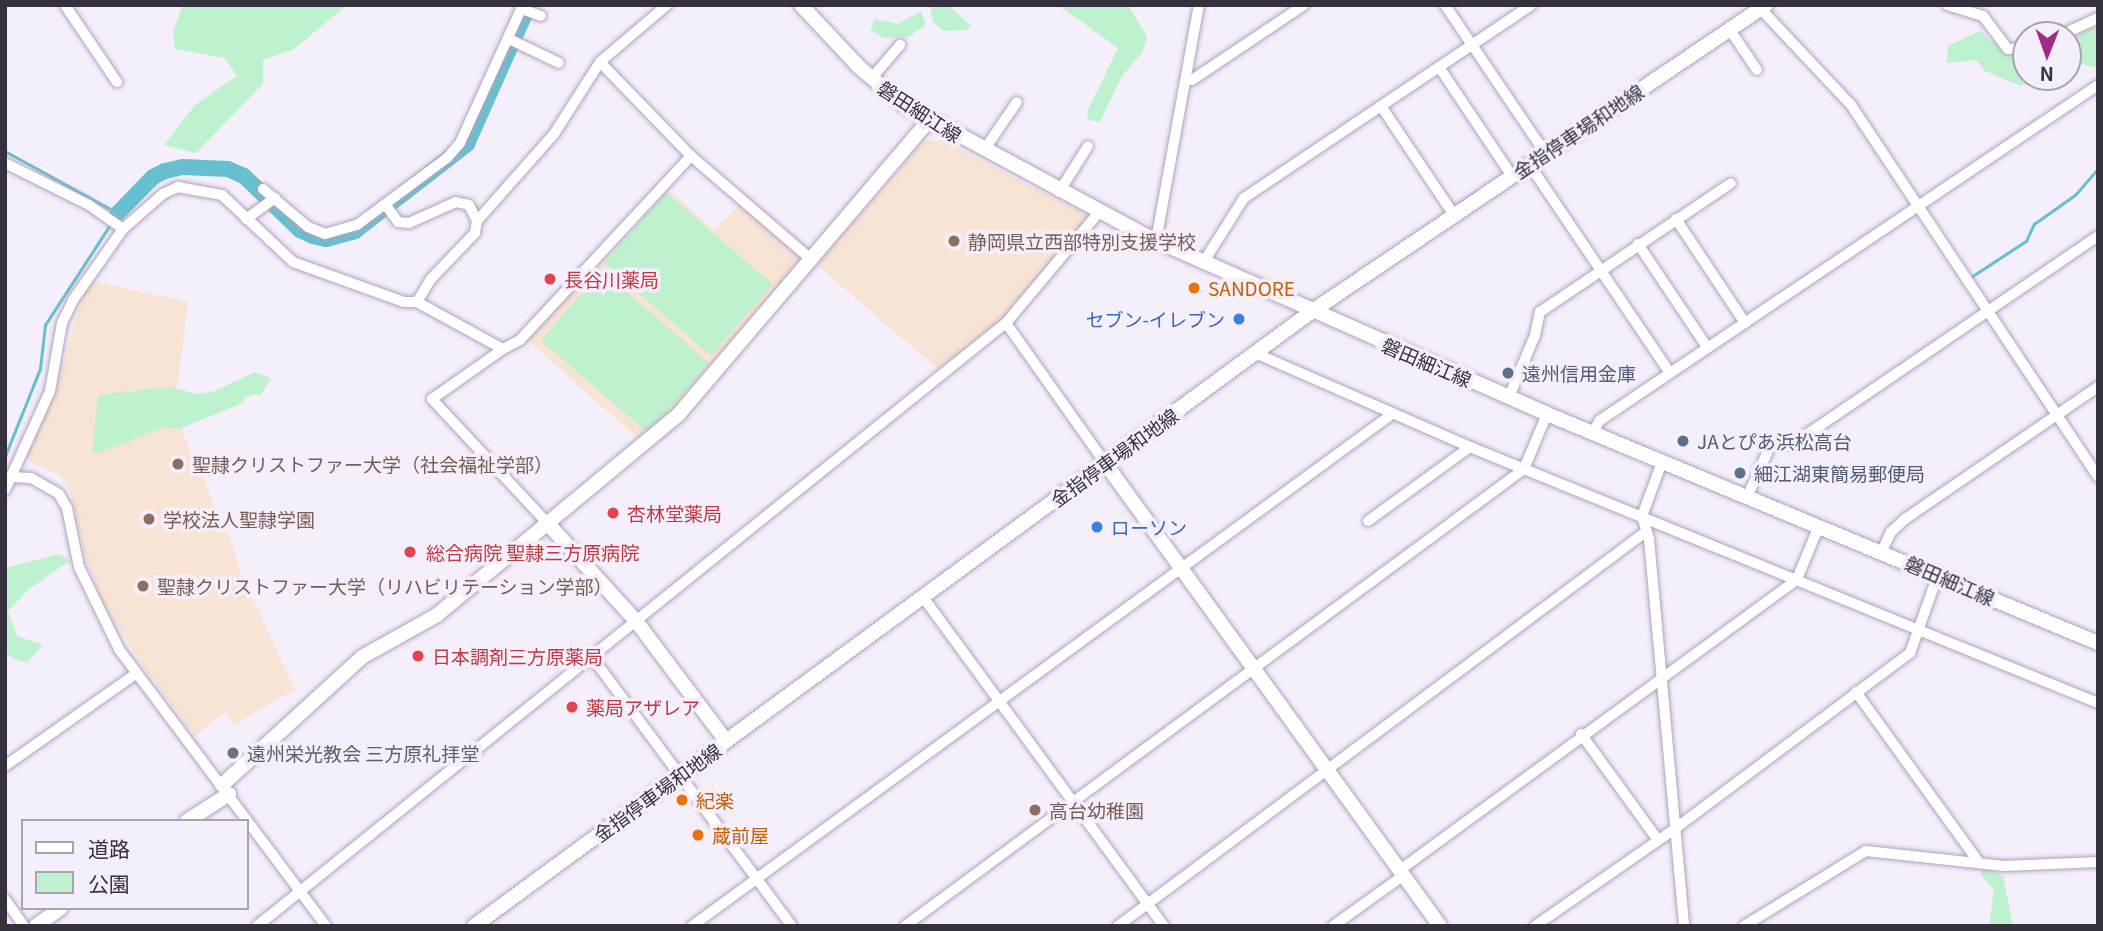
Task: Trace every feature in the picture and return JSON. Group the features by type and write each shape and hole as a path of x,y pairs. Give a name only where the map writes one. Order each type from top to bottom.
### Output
{"main road":[{"name":"磐田細江線","path":"801,5 870,79 929,120 1059,192 1156,241 1311,312 1508,397 2098,643"},
{"name":"金指停車場和地線","path":"474,926 1311,312 1730,30 1761,6"},
{"path":"189,819 226,789 362,657 437,615 549,525 679,414 813,260 929,120"},
{"path":"1105,463 1440,926"},
{"path":"549,525 636,621 726,741"},
{"path":"36,926 58,910"}],"street":[{"path":"65,5 117,82"},
{"path":"417,302 430,280 475,233 477,221 535,159 600,62 667,5"},
{"path":"1156,241 1199,5"},
{"path":"1186,79 1192,80 1304,5"},
{"path":"1445,5 1546,153"},
{"path":"1203,263 1240,201 1531,5"},
{"path":"1947,5 1983,16 2008,49 2012,49"},
{"path":"1761,6 1851,104 2098,477"},
{"path":"263,189 308,227 325,234 357,225 385,206 460,143 523,7 541,16"},
{"path":"2082,25 2098,18"},
{"path":"1730,30 1757,70"},
{"path":"509,40 559,63"},
{"path":"870,79 900,45"},
{"path":"600,62 691,156 813,260"},
{"path":"1439,67 1512,176"},
{"path":"1593,433 1599,421 2098,85"},
{"path":"984,150 1017,103"},
{"path":"1381,106 1454,215"},
{"path":"1059,192 1088,146"},
{"path":"549,525 432,399 520,340 691,156"},
{"path":"5,163 103,214 119,226"},
{"path":"1529,164 1670,373"},
{"path":"1508,397 1535,335 1540,312 1731,183"},
{"path":"5,490 50,391 62,323 119,226 178,187 222,195 293,261 404,302 417,302 503,349"},
{"path":"246,219 275,198"},
{"path":"385,206 394,217 409,223 456,202 469,205 477,221"},
{"path":"257,926 1006,323 1099,212"},
{"path":"1676,219 1745,323"},
{"path":"1748,495 1772,442 1793,444 2098,236"},
{"path":"1638,244 1707,348"},
{"path":"1006,323 1105,463"},
{"path":"1255,353 1470,447 2098,703"},
{"path":"1882,551 1891,532 1905,519 2098,387"},
{"path":"692,926 1391,414"},
{"path":"905,926 1524,469 1548,414"},
{"path":"1368,521 1470,447"},
{"path":"1662,462 1643,516 1647,531 1662,678 1684,926"},
{"path":"11,477 31,478 58,494 67,508 79,567 95,603 137,673 248,819"},
{"path":"1333,926 1581,734 1797,579 1819,526"},
{"path":"1118,926 1647,531"},
{"path":"1535,926 1676,828 1910,653 1916,627 1938,575"},
{"path":"923,597 1164,926"},
{"path":"592,657 792,926"},
{"path":"5,766 137,673"},
{"path":"1856,692 1978,861"},
{"path":"1581,734 1658,840"},
{"path":"248,819 326,926"},
{"path":"1744,926 1866,851 2023,866 2098,862"},
{"path":"5,899 24,926"}],"shaded area":[{"name":"静岡県立西部特別支援学校","path":"942,140 1092,218 1003,321 938,369 816,264 924,141"},
{"path":"671,192 715,231 739,205 804,258 672,413 641,441 526,339"},
{"name":"学校法人聖隷学園","path":"93,281 188,302 174,412 235,551 239,570 295,689 234,725 225,711 195,736 146,671 102,601 87,562 69,487 60,474 32,464 26,455 56,388 82,297"}],"green space":[{"path":"183,5 347,5 294,49 263,60 263,84 196,153 164,145 195,105 237,76 225,58 175,49 173,31"},
{"path":"930,5 948,5 971,26 967,30 944,31 933,22"},
{"path":"1058,5 1128,5 1147,37 1142,53 1122,76 1100,122 1088,120 1087,112 1118,48"},
{"path":"921,11 926,25 908,37 884,38 870,30 875,19 898,24"},
{"path":"2098,26 2098,68 2082,64 2082,33"},
{"path":"1980,31 2007,55 2012,54 2012,83 1985,71 1976,60 1947,63 1948,46"},
{"path":"666,192 772,285 711,355 604,263"},
{"path":"602,270 709,363 648,433 541,340"},
{"path":"255,372 271,378 261,395 250,395 238,405 179,429 162,428 97,454 92,452 98,397 104,394 173,387 196,394 215,391"},
{"path":"59,554 71,560 29,589 8,611 17,636 43,645 27,663 14,659 5,652 5,568"},
{"path":"1981,867 2003,876 2013,926 1989,926 1994,890 1981,875"}],"waterway":[{"path":"118,213 153,177 165,171 183,167 228,169 244,176 300,230 326,239 355,231 467,144 529,5"},
{"path":"5,151 118,213 113,219"},
{"path":"1511,168 1527,158"},
{"path":"1971,277 2026,241 2034,224 2075,195 2098,169"},
{"path":"1459,204 1478,191"},
{"path":"5,456 40,369 45,325 110,225"}],"place":[{"name":"静岡県立西部特別支援学校","path":"954,241"},
{"name":"長谷川薬局","path":"550,279"},
{"name":"SANDORE","path":"1194,288"},
{"name":"セブン-イレブン","path":"1239,319"},
{"name":"遠州信用金庫","path":"1508,373"},
{"name":"JAとぴあ浜松高台","path":"1683,441"},
{"name":"聖隷クリストファー大学（社会福祉学部）","path":"178,464"},
{"name":"細江湖東簡易郵便局","path":"1740,473"},
{"name":"杏林堂薬局","path":"613,513"},
{"name":"学校法人聖隷学園","path":"149,519"},
{"name":"ローソン","path":"1097,527"},
{"name":"総合病院 聖隷三方原病院","path":"410,552"},
{"name":"聖隷クリストファー大学（リハビリテーション学部）","path":"143,586"},
{"name":"日本調剤三方原薬局","path":"418,656"},
{"name":"薬局アザレア","path":"572,707"},
{"name":"遠州栄光教会 三方原礼拝堂","path":"233,753"},
{"name":"紀楽","path":"682,800"},
{"name":"高台幼稚園","path":"1035,810"},
{"name":"蔵前屋","path":"698,835"}]}
